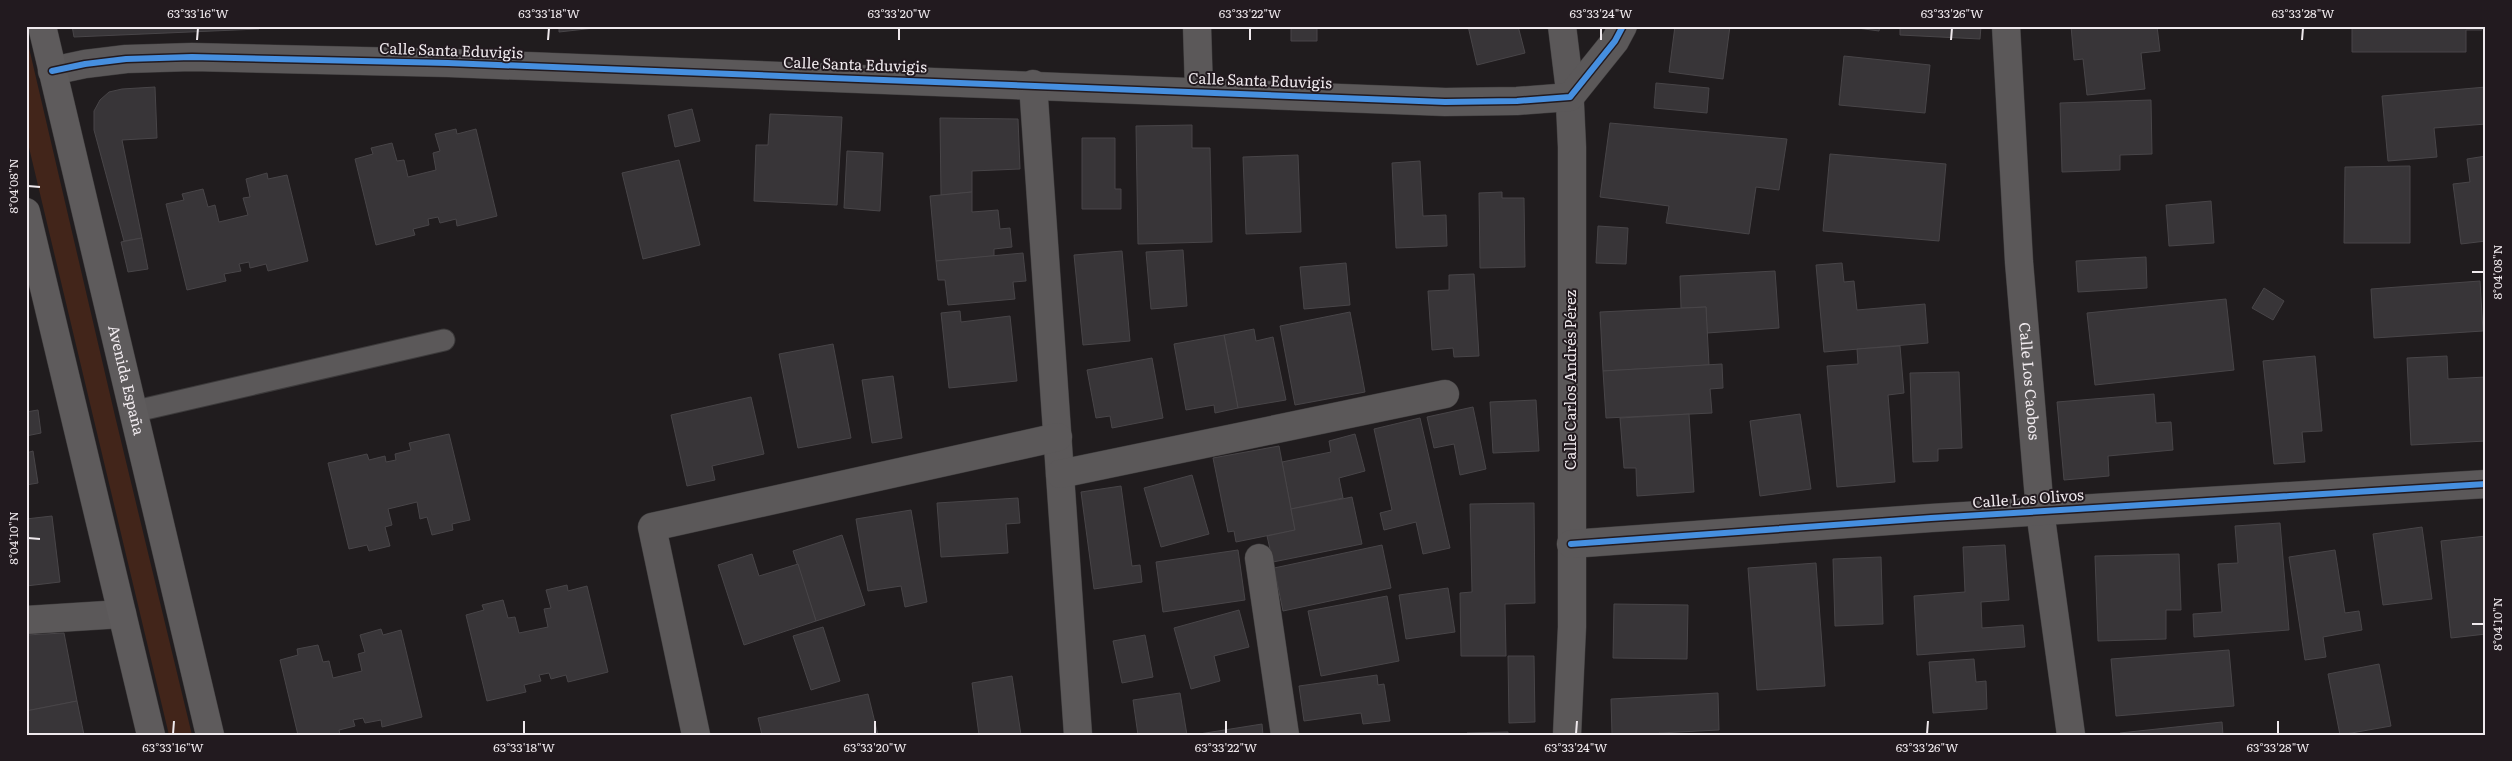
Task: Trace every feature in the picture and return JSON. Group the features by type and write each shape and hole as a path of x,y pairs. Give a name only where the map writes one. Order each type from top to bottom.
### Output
{"main road":[{"name":"Avenida España","path":"42,26 210,735"},
{"path":"26,212 151,735"}],"street":[{"path":"1198,26 1199,91"},
{"name":"Calle Carlos Andrés Pérez","path":"1562,26 1570,97 1572,147 1572,627 1567,735"},
{"path":"1570,97 1615,41 1623,26"},
{"name":"Calle Los Caobos","path":"2006,26 2019,262 2040,511 2071,735"},
{"name":"Calle Santa Eduvigis","path":"52,71 85,64 126,59 192,57 448,63 1033,84 1445,102 1517,101 1570,97"},
{"path":"1033,84 1078,735"},
{"path":"1060,474 1444,394"},
{"path":"696,735 652,527 1058,437"},
{"name":"Calle Los Olivos","path":"1571,544 2040,511 2486,484"},
{"path":"1260,558 1285,735"},
{"path":"26,620 122,614"}],"lane":[{"path":"132,412 444,340"}],"shaded area":[{"path":"26,35 192,735 169,735 26,135"}],"building":[{"path":"72,26 259,26 259,29 74,37"},
{"path":"559,26 595,26 595,28 559,32"},
{"path":"1317,26 1317,41 1291,41 1291,27 1265,27"},
{"path":"1468,26 1518,26 1525,53 1477,65"},
{"path":"1675,26 1730,26 1723,79 1669,72"},
{"path":"1843,26 1880,26 1879,31"},
{"path":"1900,26 1981,26 1980,39 1900,35"},
{"path":"2071,26 2157,26 2160,51 2141,53 2145,89 2087,95 2083,59 2074,60"},
{"path":"2352,26 2482,26 2482,30 2466,30 2466,52 2352,52"},
{"path":"1844,56 1930,65 1925,113 1839,105"},
{"path":"1656,83 1709,88 1707,113 1654,108"},
{"path":"155,87 157,138 122,140 142,238 124,241 94,130 94,111 100,100 109,92 122,89"},
{"path":"2486,87 2486,124 2434,128 2437,157 2388,161 2382,96"},
{"path":"2151,100 2152,154 2120,155 2120,170 2062,172 2060,103"},
{"path":"692,109 700,141 675,147 668,115"},
{"path":"770,114 842,117 837,205 754,201 756,145 768,145"},
{"path":"940,118 1018,119 1020,169 972,171 972,192 941,195"},
{"path":"1610,123 1787,139 1779,190 1756,187 1749,234 1666,223 1669,206 1600,197"},
{"path":"1192,125 1192,148 1210,148 1212,242 1138,244 1136,126"},
{"path":"456,129 457,134 476,129 497,216 457,226 456,219 440,223 438,217 428,219 429,225 413,229 415,235 376,245 355,159 373,154 371,148 392,143 397,161 404,160 408,177 436,170 433,153 440,151 435,134"},
{"path":"1082,138 1115,138 1115,189 1121,189 1121,209 1082,209"},
{"path":"847,151 883,153 880,211 844,208"},
{"path":"1830,154 1946,164 1939,241 1823,231"},
{"path":"1298,155 1301,232 1246,234 1243,157"},
{"path":"2486,156 2486,241 2461,244 2453,184 2470,182 2467,159"},
{"path":"679,160 700,245 643,259 622,173"},
{"path":"1420,161 1423,216 1446,215 1447,246 1396,248 1392,163"},
{"path":"2410,166 2410,243 2344,243 2345,167"},
{"path":"267,173 268,179 287,175 308,261 268,271 266,264 250,268 249,262 239,264 241,271 224,274 226,281 187,290 166,204 184,200 182,194 203,189 208,207 215,205 219,222 248,215 243,198 250,197 246,179"},
{"path":"972,192 972,212 998,210 1000,229 1010,228 1012,247 994,249 994,256 936,261 930,196"},
{"path":"1502,192 1502,198 1524,198 1525,267 1480,268 1479,193"},
{"path":"2211,201 2214,243 2169,246 2166,205"},
{"path":"1598,226 1628,228 1626,264 1596,263"},
{"path":"142,238 148,269 128,272 121,242"},
{"path":"1183,250 1187,306 1151,309 1146,252"},
{"path":"1122,251 1130,341 1083,345 1074,255"},
{"path":"1023,253 1026,281 1013,282 1015,299 948,305 945,280 938,280 936,261"},
{"path":"2146,257 2147,288 2078,292 2076,261"},
{"path":"1346,263 1350,305 1304,309 1300,267"},
{"path":"1842,263 1844,282 1854,281 1857,310 1925,304 1928,343 1824,352 1816,265"},
{"path":"1775,271 1779,328 1707,333 1706,307 1681,308 1680,276"},
{"path":"1474,274 1479,356 1454,357 1453,348 1432,350 1428,291 1449,290 1449,275"},
{"path":"2480,281 2483,331 2374,338 2371,289"},
{"path":"2264,288 2284,301 2273,320 2252,308"},
{"path":"2226,299 2234,370 2095,385 2087,313"},
{"path":"1706,307 1709,365 1603,371 1600,312"},
{"path":"960,311 961,322 1010,316 1017,381 949,388 941,313"},
{"path":"1350,312 1365,392 1295,405 1280,326"},
{"path":"1254,329 1256,341 1273,337 1286,400 1238,408 1224,335"},
{"path":"1224,335 1238,408 1215,413 1214,405 1186,410 1174,344"},
{"path":"833,344 851,438 798,448 779,354"},
{"path":"1900,346 1904,393 1888,395 1895,482 1837,487 1827,366 1858,364 1857,349"},
{"path":"2315,356 2322,431 2302,432 2305,462 2274,464 2263,361"},
{"path":"2447,356 2448,379 2486,377 2486,441 2411,445 2407,358"},
{"path":"1152,358 1163,418 1112,428 1110,416 1096,418 1087,370"},
{"path":"1722,364 1723,388 1710,389 1712,413 1606,418 1603,371"},
{"path":"1959,372 1962,448 1938,449 1938,461 1913,462 1910,373"},
{"path":"893,376 902,438 872,443 862,380"},
{"path":"2154,394 2156,423 2171,422 2173,450 2108,456 2109,476 2064,480 2057,402"},
{"path":"751,397 764,454 712,466 715,480 687,486 671,415"},
{"path":"1536,400 1539,451 1493,453 1490,402"},
{"path":"1473,407 1486,469 1460,475 1454,444 1434,448 1427,417"},
{"path":"38,410 41,433 26,436 26,412"},
{"path":"1689,414 1694,492 1637,496 1636,468 1624,468 1620,418"},
{"path":"1800,414 1811,489 1760,496 1750,421"},
{"path":"1420,418 1450,548 1423,554 1416,522 1384,530 1380,513 1392,510 1374,429"},
{"path":"449,434 470,520 452,524 453,530 432,535 427,517 420,519 417,502 388,509 392,525 385,527 390,546 369,551 367,545 349,549 328,463 367,454 369,460 385,456 386,462 396,460 395,454 411,450 409,443"},
{"path":"1355,434 1365,471 1339,478 1343,498 1291,509 1282,462 1331,452 1329,441"},
{"path":"1279,446 1295,530 1236,542 1234,531 1228,532 1213,458"},
{"path":"33,451 38,483 26,485 26,453"},
{"path":"1192,475 1209,534 1161,547 1144,488"},
{"path":"1121,486 1132,566 1140,565 1142,582 1094,589 1081,492"},
{"path":"1352,497 1362,544 1273,562 1267,536 1295,530 1291,509"},
{"path":"1018,498 1020,523 1006,524 1008,553 941,557 937,503"},
{"path":"1534,503 1535,603 1505,604 1506,656 1461,656 1460,593 1472,592 1470,504"},
{"path":"911,510 927,602 905,607 901,586 868,591 856,519"},
{"path":"52,516 60,582 26,586 26,519"},
{"path":"2280,523 2289,630 2194,637 2193,614 2222,612 2218,564 2238,563 2235,526"},
{"path":"2422,527 2432,599 2383,605 2373,534"},
{"path":"842,535 865,605 816,621 793,551"},
{"path":"2486,536 2486,634 2451,638 2441,541"},
{"path":"1382,545 1391,588 1283,611 1274,568"},
{"path":"2005,545 2009,600 1981,602 1982,628 2023,625 2025,647 1917,655 1914,596 1965,592 1963,547"},
{"path":"1238,550 1245,600 1163,612 1156,562"},
{"path":"2335,550 2345,613 2359,611 2362,630 2323,637 2326,657 2305,660 2289,557"},
{"path":"752,554 759,576 798,564 816,621 744,645 718,565"},
{"path":"2179,554 2181,610 2166,610 2166,639 2098,641 2095,556"},
{"path":"1881,557 1883,624 1835,626 1833,559"},
{"path":"1816,563 1825,686 1757,690 1748,568"},
{"path":"567,585 568,591 587,586 608,672 568,682 566,675 551,679 549,673 539,675 541,681 524,685 526,692 487,701 466,615 484,610 482,605 503,600 508,618 515,617 519,633 548,627 544,609 551,608 546,590"},
{"path":"1448,588 1455,632 1406,639 1399,595"},
{"path":"1387,596 1399,661 1321,676 1308,611"},
{"path":"1614,604 1688,605 1687,659 1613,658"},
{"path":"1239,610 1249,647 1214,656 1220,681 1191,689 1174,628"},
{"path":"823,627 840,681 811,690 793,636"},
{"path":"381,629 383,635 401,630 422,717 382,727 381,720 365,723 363,718 353,720 355,726 339,730 340,735 298,735 280,660 298,655 297,649 318,645 323,662 329,661 333,678 362,671 358,654 365,652 360,635"},
{"path":"64,633 77,701 26,711 26,635"},
{"path":"1145,635 1153,677 1122,683 1113,641"},
{"path":"2229,650 2234,706 2116,716 2111,659"},
{"path":"1508,656 1534,656 1535,722 1509,723"},
{"path":"1974,659 1976,682 1986,681 1987,709 1933,713 1929,662"},
{"path":"2379,664 2391,726 2340,735 2328,674"},
{"path":"1377,675 1378,685 1384,684 1390,721 1363,724 1361,713 1304,721 1299,686"},
{"path":"1012,676 1021,735 979,735 972,683"},
{"path":"1180,693 1187,735 1138,735 1133,700"},
{"path":"1718,693 1719,730 1659,733 1659,735 1612,735 1611,699"},
{"path":"868,694 878,735 762,735 758,718"},
{"path":"77,701 84,735 26,735 26,711"},
{"path":"2222,722 2223,735 2120,735 2120,733"},
{"path":"1262,724 1263,735 1193,735"},
{"path":"1508,732 1508,735 1467,735 1467,733"}],"cycle path":[{"path":"52,71 85,64 126,59 192,57 448,63 1445,102 1517,101 1570,97 1615,41 1623,26"},
{"path":"1571,544 1931,518 2486,484"}]}
